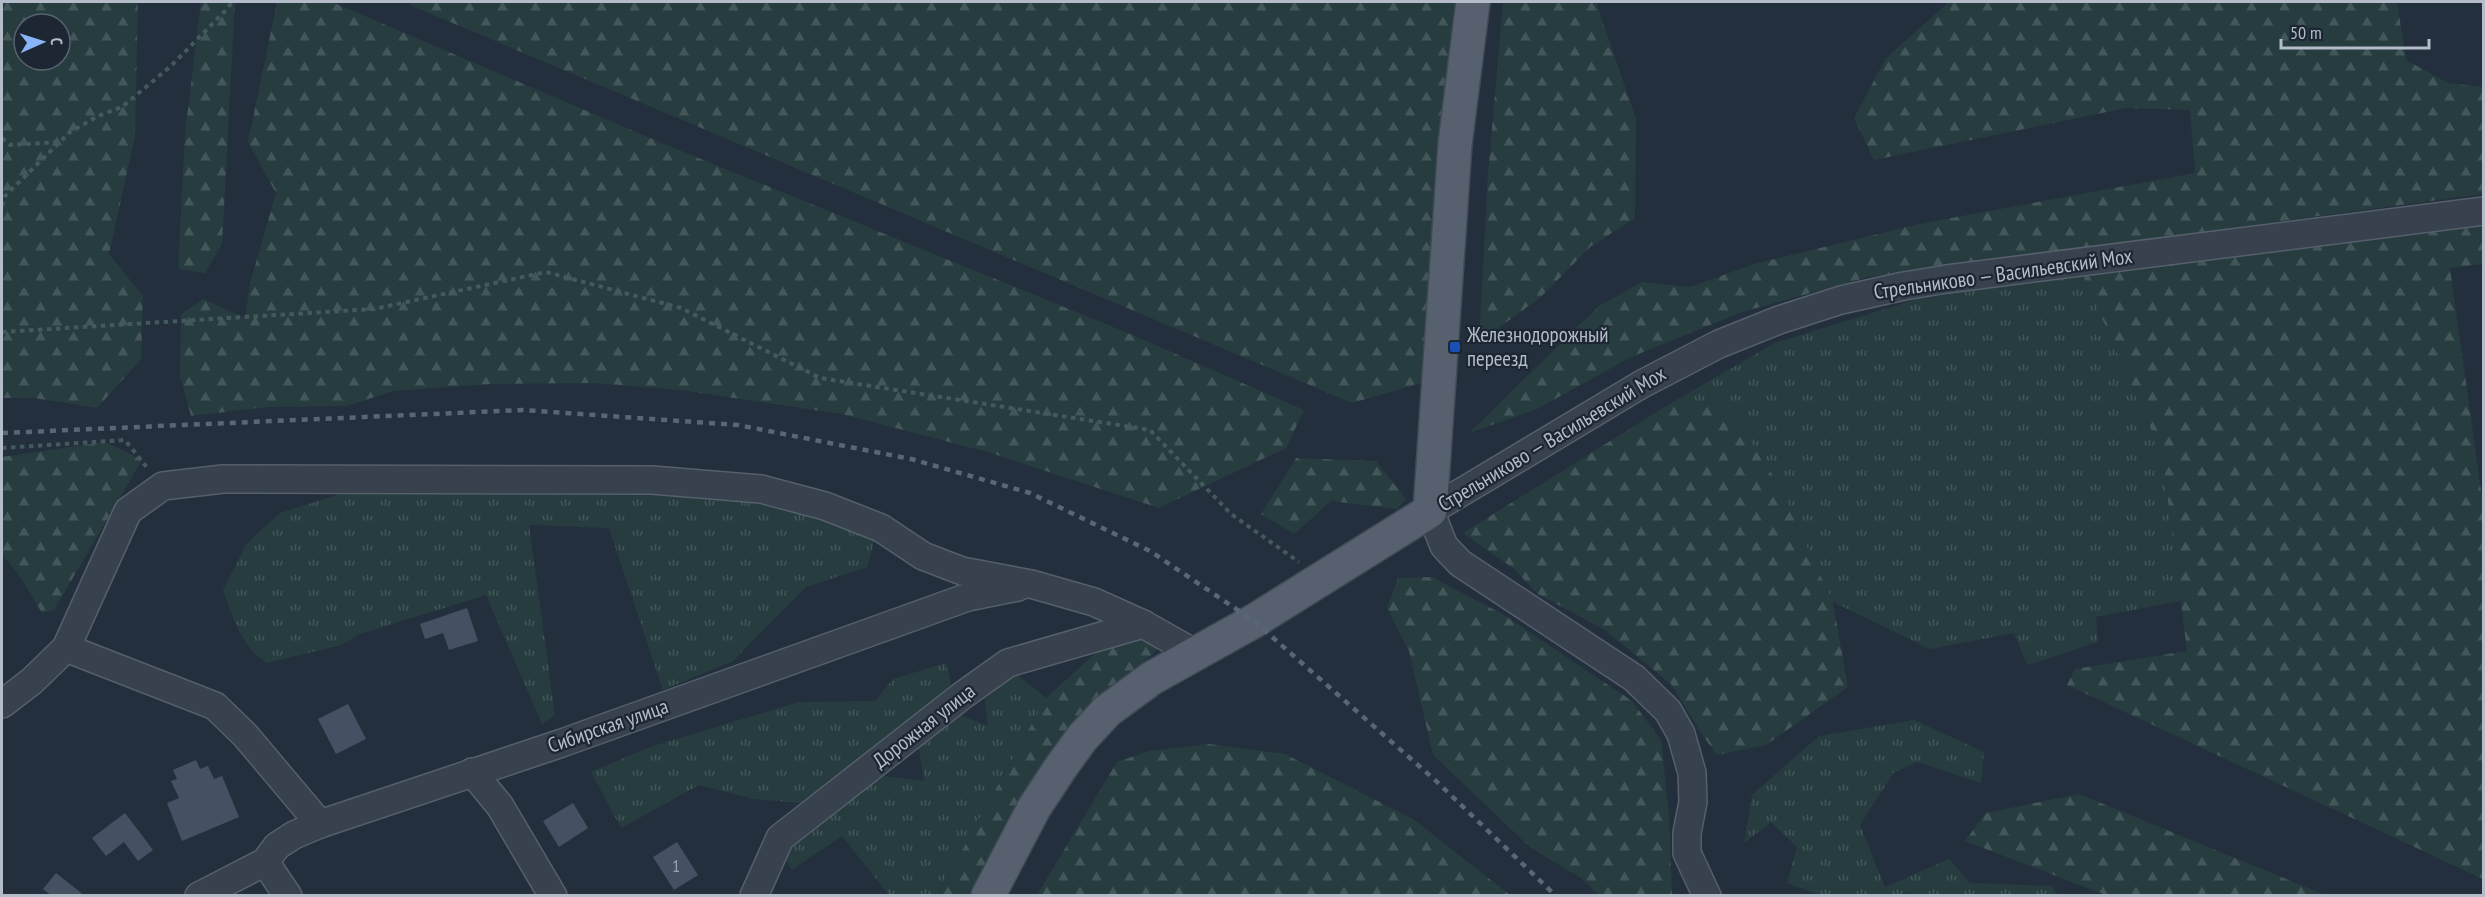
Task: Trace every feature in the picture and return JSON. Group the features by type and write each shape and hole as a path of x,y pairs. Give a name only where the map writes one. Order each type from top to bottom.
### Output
{"main road":[{"path":"988,896 1034,808 1082,738 1122,699 1152,678 1254,621 1430,512 1455,144 1473,2"}],"street":[{"name":"Стрельниково — Васильевский Мох","path":"1430,512 1679,363 1759,328 1841,300 1947,279 2484,211"},
{"path":"2,704 32,681 66,648 128,511 163,486 223,479 546,478 652,480 761,489 825,506 872,525 923,556 962,571 1031,584 1094,602 1143,624 1196,654"},
{"path":"1430,512 1444,546 1460,563 1634,678 1668,711 1681,734 1692,773 1693,802 1687,833 1687,853 1707,896"},
{"name":"Сибирская улица","path":"199,896 265,862 277,846 294,835 320,824 585,735 968,597 1031,584"},
{"name":"Дорожная улица","path":"754,896 780,838 963,695 1008,663 1143,624"},
{"path":"66,648 215,706 246,735 320,824"},
{"path":"472,772 500,806 553,896"},
{"path":"265,862 288,896"}],"path":[{"path":"2,206 5,196 70,132 98,116 122,107 171,66 232,2"},
{"path":"2,138 10,145 59,142"},
{"path":"2,332 374,309 546,272 681,308 820,378 1150,430 1231,514 1321,578"},
{"path":"2,448 124,440 163,486"}],"green space":[{"path":"2,2 138,2 135,136 109,254 143,296 141,359 97,408 34,398 2,398"},
{"path":"201,2 235,2 222,244 205,273 178,269 185,133"},
{"path":"277,2 332,2 657,141 1135,336 1304,410 1286,448 1159,508 991,453 842,414 680,390 595,383 489,384 394,391 346,406 267,407 191,416 180,376 181,314 203,299 245,318 250,283 276,193 248,142"},
{"path":"412,2 1456,2 1428,381 1352,403 410,5"},
{"path":"1503,2 1596,2 1636,119 1635,218 1590,247 1541,297 1479,342 1488,174"},
{"path":"1949,2 2397,2 2406,60 2448,83 2483,87 2483,194 1868,277 1742,312 1631,357 1537,409 1469,433 1599,306 1642,282 1690,287 1754,264 1919,224 2195,173 2190,110 2126,108 1874,160 1854,118 1886,58"},
{"path":"2483,225 2483,264 2450,268 2484,512 2483,879 2067,685 2075,669 2187,651 2162,454 2083,275"},
{"path":"2083,275 2162,454 2181,601 2096,617 2098,642 2027,665 2014,633 1930,649 1833,602 1774,477 1724,402 1671,403 1775,343 1917,299"},
{"path":"1724,402 1774,477 1833,602 1848,687 1766,745 1717,755 1671,684 1605,630 1538,594 1514,569 1463,533 1671,403"},
{"path":"105,442 142,460 54,610 42,613 19,575 2,554 2,457"},
{"path":"1296,458 1376,461 1406,499 1397,509 1331,501 1294,534 1261,514"},
{"path":"679,489 803,507 875,538 867,567 806,587 733,661 663,690 609,528 529,525 555,715 542,724 486,595 360,634 341,645 267,663 258,657 244,640 234,621 223,590 247,543 280,513 350,491"},
{"path":"1432,577 1504,615 1632,701 1661,740 1669,815 1672,895 1599,895 1581,878 1531,848 1433,755 1409,651 1387,608 1398,578"},
{"path":"1121,630 1164,644 1072,724 976,895 937,896 1046,698"},
{"path":"946,663 952,687 800,803 754,799 699,785 621,828 591,772 650,747 799,702 875,701 893,679"},
{"path":"1016,674 1046,698 937,895 889,895 842,836 792,870 780,849 884,776 924,781 916,733 960,715 988,726 985,699"},
{"path":"1914,720 1984,752 1981,783 1917,762 1894,772 1860,825 1885,887 1949,859 1970,883 2052,886 2057,895 1913,896 1910,893 1893,896 1820,895 1787,883 1797,847 1771,822 1744,843 1752,795 1819,736"},
{"path":"1209,744 1285,754 1413,819 1510,895 1037,895 1117,762 1149,751"},
{"path":"2079,794 2325,895 2106,895 1965,841 1986,813"}],"building":[{"path":"467,608 478,641 449,650 443,633 425,639 420,624"},
{"path":"348,704 366,739 336,754 318,719"},
{"path":"196,760 200,769 208,766 214,779 222,776 239,817 182,841 167,803 179,798 171,781 177,779 173,770"},
{"path":"573,803 588,828 559,847 543,821"},
{"path":"125,813 153,850 138,861 124,842 106,856 92,838"},
{"path":"677,842 698,875 674,890 653,857"},
{"path":"56,873 85,896 52,896 43,889"}],"railway":[{"path":"2,433 523,410 738,425 911,459 1030,493 1150,551 1254,621 1435,780 1556,896"}],"place":[{"name":"Железнодорожный переезд","path":"1455,347"}]}
